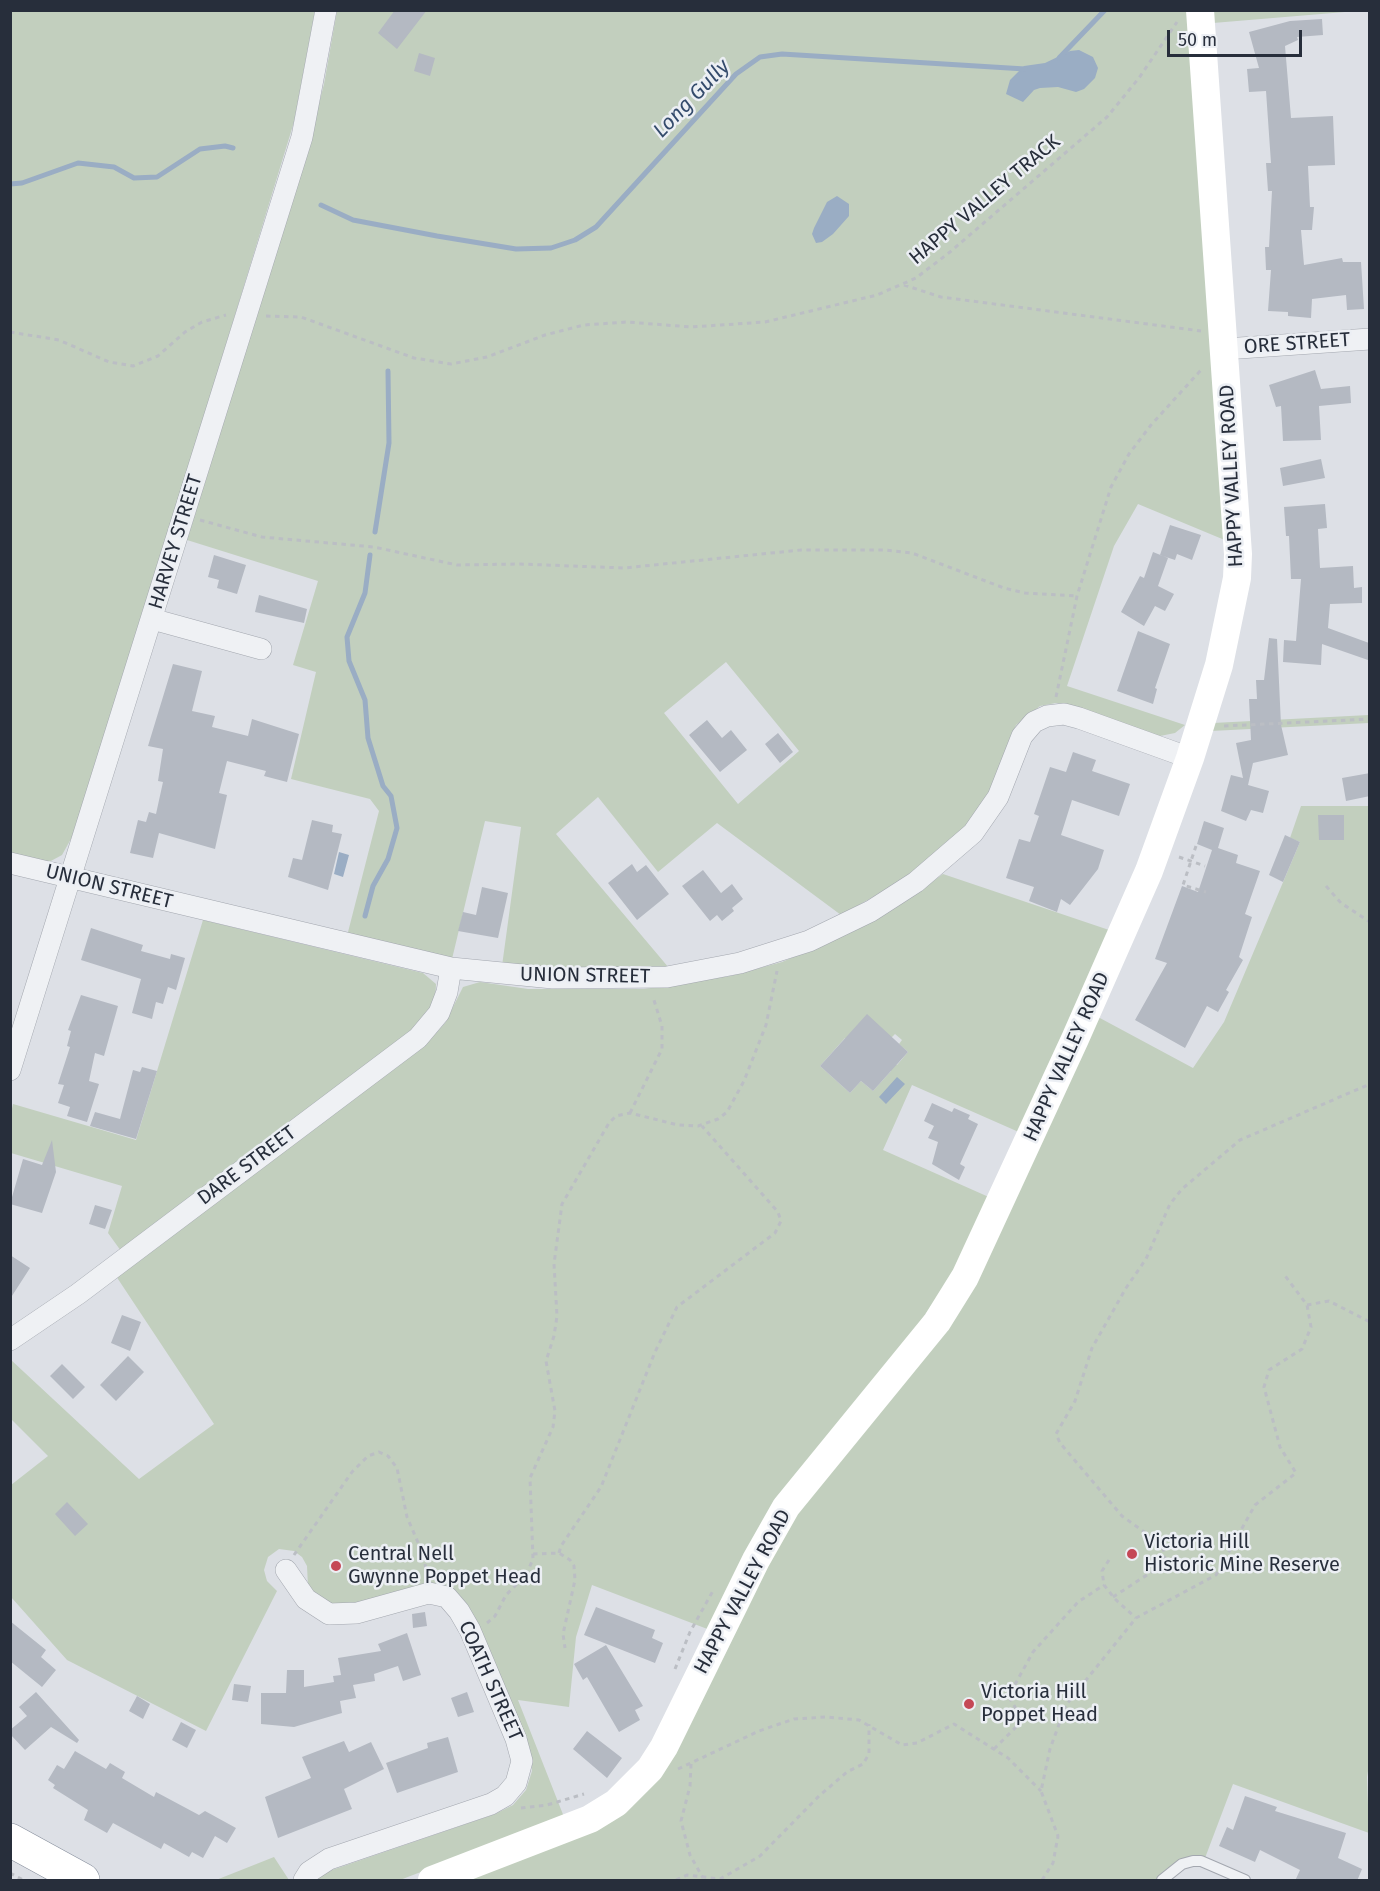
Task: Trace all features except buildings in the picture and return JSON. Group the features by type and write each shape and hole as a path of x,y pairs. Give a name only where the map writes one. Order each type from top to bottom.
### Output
{"highway":[{"path":"10,1840 83,1881"}],"street":[{"name":"HARVEY STREET","path":"10,1070 302,136 326,10"},
{"name":"HAPPY VALLEY ROAD","path":"432,1881 590,1819 616,1803 650,1769 664,1747 756,1560 786,1507 930,1330 965,1277 1109,965 1149,871 1190,758 1224,645 1237,578 1238,554 1200,11"},
{"name":"ORE STREET","path":"1224,342 1370,339"},
{"path":"152,619 261,649"},
{"path":"1059,714 1190,758"},
{"name":"UNION STREET","path":"10,863 451,968 537,978 648,978 703,971 781,951 871,911 916,882 963,844 982,822 998,797 1022,736 1034,722 1059,714"},
{"name":"DARE STREET","path":"10,1340 78,1294 418,1038 439,1013 447,992 451,968"},
{"path":"286,1570 306,1599 329,1614 357,1613 435,1593"},
{"name":"COATH STREET","path":"304,1881 309,1872 328,1859 491,1804 505,1796 520,1776 522,1761 516,1739 470,1630 459,1611 435,1593"}],"lane":[{"path":"1162,1881 1182,1864 1193,1861 1209,1864 1245,1881"}],"path":[{"name":"HAPPY VALLEY TRACK","path":"10,332 59,340 109,362 133,366 158,356 202,321 220,315 295,315 414,358 451,364 487,357 570,328 627,322 673,327 765,322 849,303 904,285 950,252 1107,117 1139,78 1177,23 1200,11"},
{"path":"904,285 941,297 1224,342"},
{"path":"1059,714 1077,596 1111,488 1130,454 1224,342"},
{"path":"184,516 262,537 374,547 457,565 520,564 624,568 801,550 894,551 912,553 1004,588 1024,593 1077,596"},
{"path":"1222,726 1370,719"},
{"path":"1196,846 1183,885 1206,892"},
{"path":"1178,857 1205,866"},
{"path":"1326,886 1341,903 1370,922"},
{"path":"470,1630 488,1622 495,1616 506,1595 526,1575 533,1554 530,1478 552,1427 555,1411 546,1361 554,1336 557,1316 554,1264 562,1204 616,1116 630,1113 688,1127 718,1119 727,1112 744,1081 766,1025 781,951"},
{"path":"630,1113 660,1056 663,1042 648,978"},
{"path":"1113,1597 1153,1571 1164,1560 1166,1554 1161,1544 1140,1532 1122,1516 1060,1443 1056,1434 1075,1401 1092,1348 1126,1287 1146,1260 1170,1204 1182,1189 1240,1140 1370,1084"},
{"path":"560,1553 561,1546 601,1487 655,1352 677,1307 775,1233 781,1221 778,1212 702,1125"},
{"path":"1041,1791 1050,1749 1066,1705 1136,1618 1216,1575 1255,1505 1295,1476 1295,1470 1280,1447 1264,1382 1269,1370 1302,1349 1311,1328 1307,1305 1283,1273"},
{"path":"1307,1305 1329,1301 1370,1322"},
{"path":"286,1570 314,1525 352,1472 368,1456 384,1453 393,1461 400,1474 404,1507 435,1593"},
{"path":"533,1554 560,1553 570,1560 576,1573 563,1634 565,1648"},
{"path":"1109,1560 1102,1571 1104,1585 1113,1597 1136,1618"},
{"path":"994,1749 1023,1720 1010,1699 1013,1688 1034,1652 1078,1602 1104,1585"},
{"path":"673,1674 690,1632 715,1587"},
{"path":"650,1769 670,1772 759,1731 794,1719 842,1718 870,1724 896,1743 910,1745 954,1724 1008,1758 1041,1791 1058,1836 1053,1863 1042,1881"},
{"path":"676,1881 687,1875 713,1880 728,1876 760,1856 819,1796 847,1772 863,1764 869,1754 870,1724"},
{"path":"691,1764 690,1786 681,1821 690,1855 703,1878"},
{"path":"516,1808 547,1805 591,1792"},
{"path":"10,1873 23,1881"}],"green space":[{"path":"1369,10 1213,23 1213,11"},
{"path":"10,11 315,11 294,122 161,557 72,837 62,855 49,862 10,853"},
{"path":"337,11 1190,11 1227,541 1138,504 1114,546 1067,686 1185,725 1175,733 1160,736 1074,706 1056,703 1040,706 1016,725 990,792 973,818 937,855 889,888 841,915 717,823 658,872 598,797 556,834 669,968 644,970 502,966 521,827 485,821 452,959 347,936 379,811 370,799 291,779 316,672 293,665 318,581 187,540 305,159 324,84","holes":["726,662 799,751 738,804 664,713"]},
{"path":"1369,715 1369,723 1211,731 1213,723"},
{"path":"1301,806 1369,806 1370,1759 1367,1777 1369,1833 1233,1784 1205,1858 1166,1870 1155,1880 466,1880 602,1825 790,1521 945,1330 1098,1017 1193,1068 1224,1022 1300,842 1290,838"},
{"path":"943,874 1112,931 1021,1133 912,1085 883,1150 991,1198 953,1274 710,1630 592,1585 576,1637 569,1707 518,1700 564,1817 400,1880 315,1880 329,1871 495,1814 513,1805 526,1790 532,1771 531,1753 460,1602 391,1599 329,1608 308,1586 307,1566 302,1557 294,1551 279,1549 268,1557 264,1570 267,1581 277,1591 206,1731 67,1660 11,1597 11,1485 48,1456 11,1419 10,1359 139,1479 214,1424 116,1276 426,1044 445,1023 463,987 480,982 528,989 644,989 730,976 782,962 814,948 912,896","holes":["895,1034 902,1040 899,1044 908,1052 897,1065 891,1060 885,1066 891,1071 873,1091 861,1081 850,1093 820,1066 845,1038 892,1037"]},
{"path":"203,920 423,973 436,984 435,1004 419,1025 121,1251 108,1233 122,1186 11,1153 13,1104 136,1140"},
{"path":"274,1857 289,1880 216,1880"}],"water":[{"path":"1079,50 1093,57 1098,68 1095,78 1084,89 1076,92 1058,87 1040,88 1034,90 1023,102 1006,94 1010,80 1024,66 1045,63 1070,51"},
{"path":"837,196 849,204 849,216 833,234 822,242 816,243 812,234 814,228 827,202"},
{"path":"339,852 349,855 343,877 334,874"},
{"path":"897,1077 905,1084 886,1104 879,1097"}],"waterway":[{"name":"Long Gully","path":"1059,58 1105,10"},
{"name":"Long Gully","path":"321,205 353,220 437,236 516,249 551,248 575,240 596,227 736,74 760,57 782,54 1025,69"},
{"name":"Long Gully","path":"10,184 22,183 78,163 114,167 134,178 157,177 200,149 225,146 233,148"},
{"path":"375,532 389,443 388,371"},
{"path":"365,916 373,886 388,859 397,828 391,796 383,786 368,738 365,700 349,661 347,637 365,593 370,555"}],"place":[{"name":"Victoria Hill Historic Mine Reserve","path":"1132,1554"},
{"name":"Central Nell Gwynne Poppet Head","path":"336,1566"},
{"name":"Victoria Hill Poppet Head","path":"969,1704"}]}
